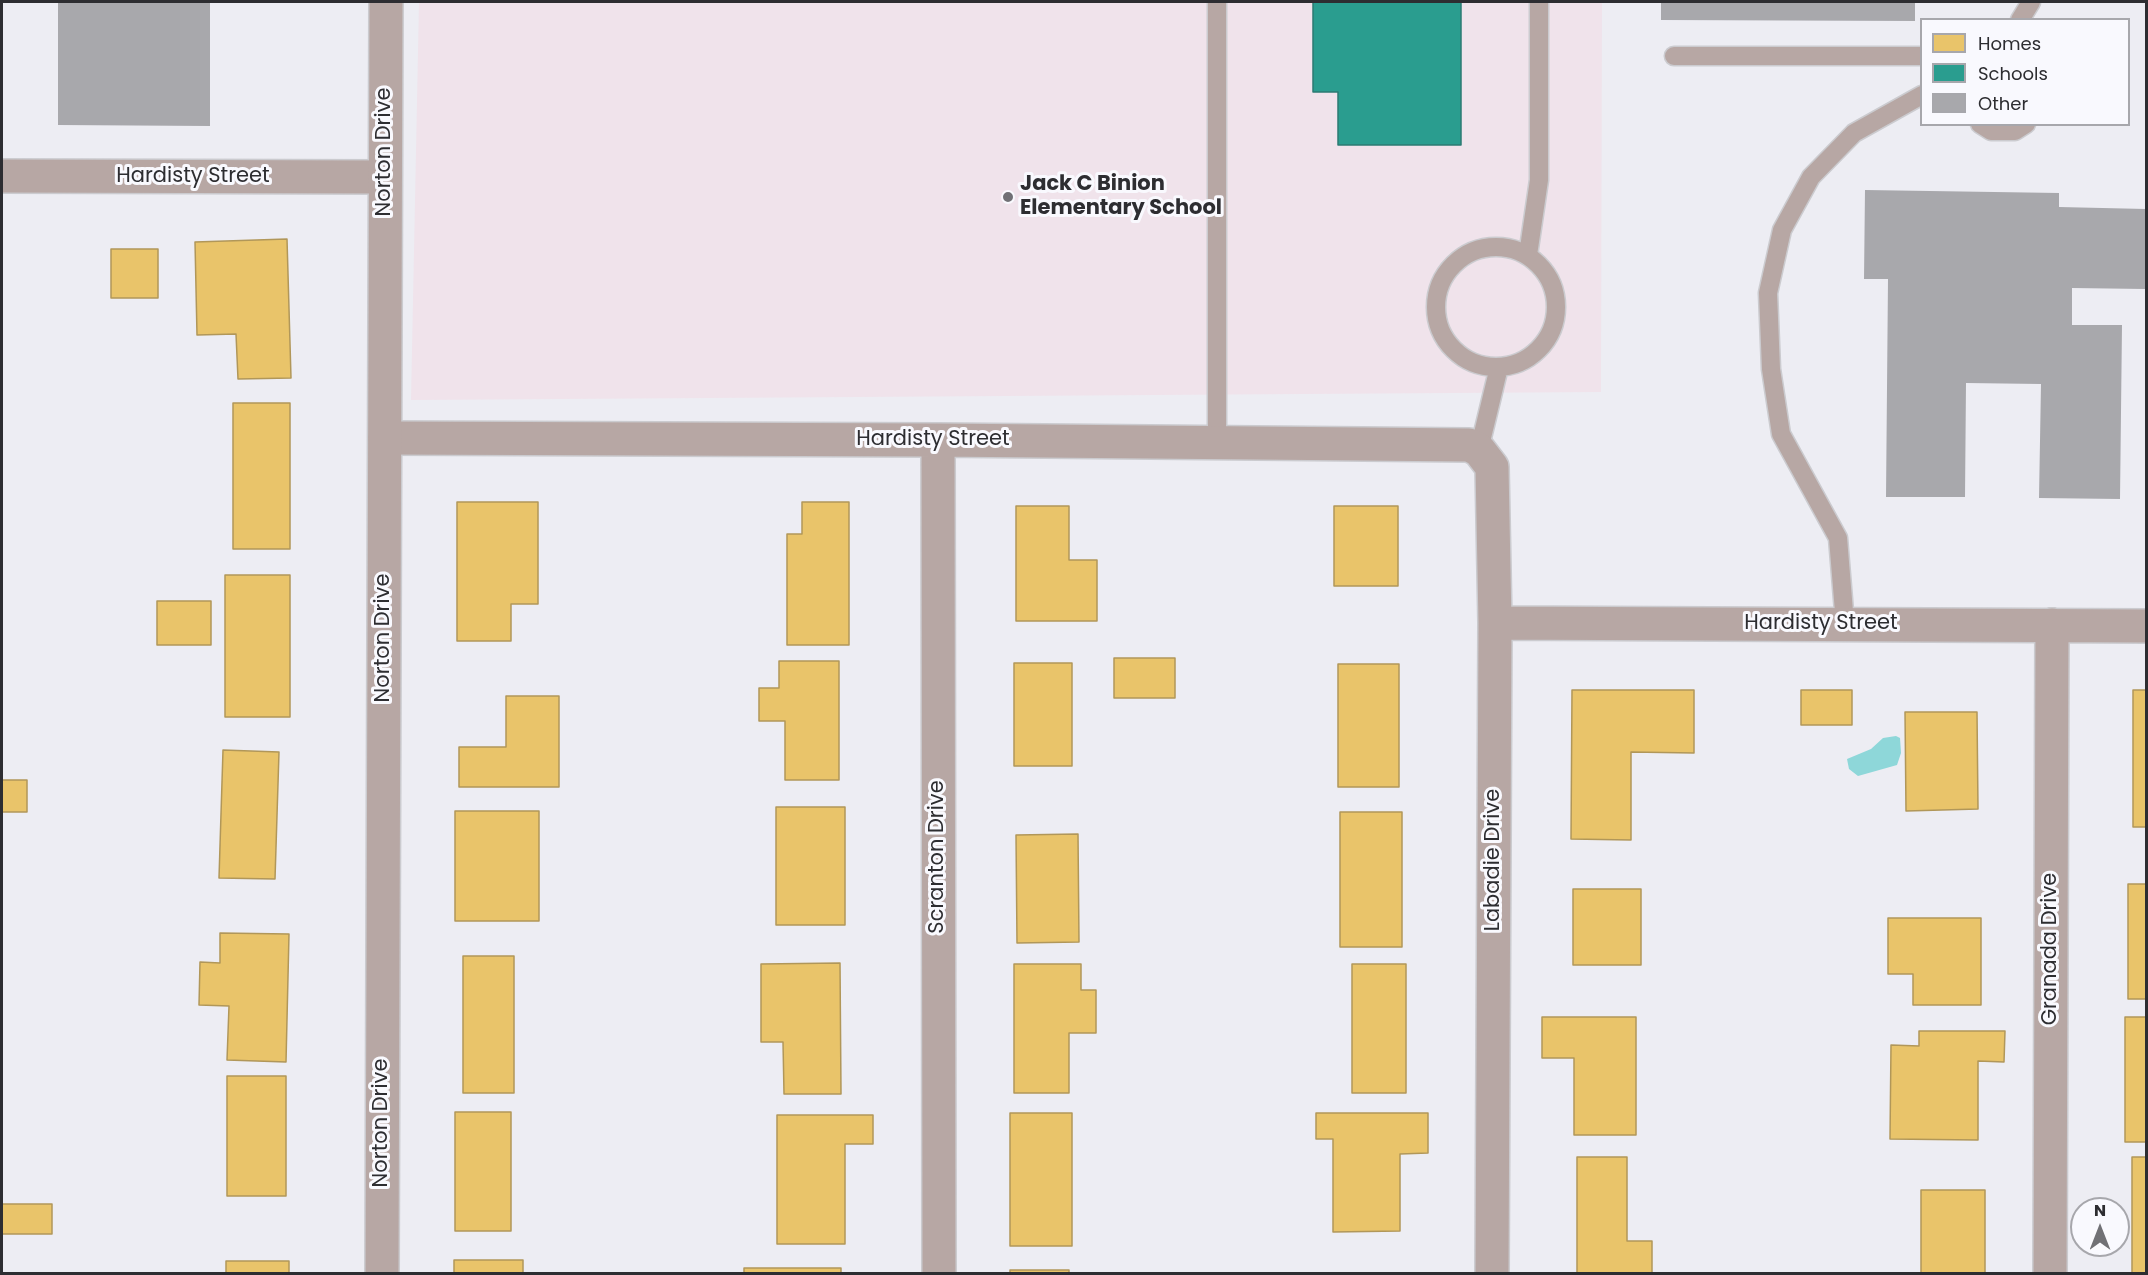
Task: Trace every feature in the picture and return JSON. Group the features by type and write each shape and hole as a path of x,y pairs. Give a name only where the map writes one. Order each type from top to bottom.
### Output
{"street":[{"name":"Norton Drive","path":"382,1274 386,2"},
{"name":"Hardisty Street","path":"2,176 385,177"},
{"name":"Hardisty Street","path":"385,438 1217,442 1469,445 1479,450"},
{"name":"Scranton Drive","path":"938,440 939,1274"},
{"name":"Labadie Drive","path":"1479,450 1492,467 1495,623 1492,1274"},
{"name":"Hardisty Street","path":"1495,623 2146,626"},
{"name":"Granada Drive","path":"2050,1274 2052,625"}],"lane":[{"path":"1217,2 1217,442"},
{"path":"1528,255 1539,180 1539,2"},
{"path":"2021,18 2031,2"},
{"path":"1674,56 1920,56"},
{"path":"1845,624 1838,538 1781,434 1771,369 1768,293 1782,230 1811,177 1854,133 1920,96"},
{"path":"1983,126 1991,131 2015,131 2023,126"},
{"path":"1488,247 1509,248 1528,255 1542,268 1552,284 1556,303 1555,322 1547,340 1534,354 1517,363 1499,367 1480,365 1462,357 1447,343 1438,324 1436,303 1441,284 1451,266 1468,254 1488,247"},
{"path":"1479,450 1499,367"}],"shaded area":[{"name":"Jack C Binion Elementary School","path":"419,2 1602,2 1601,392 411,400"}],"water":[{"path":"1896,736 1900,738 1901,753 1897,765 1858,776 1849,769 1847,759 1871,749 1883,738"}],"building: Homes":[{"path":"287,239 291,378 238,379 236,334 197,335 195,242"},
{"path":"111,249 158,249 158,298 111,298"},
{"path":"233,403 290,403 290,549 233,549"},
{"path":"457,502 538,502 538,604 511,604 511,641 457,641"},
{"path":"802,502 849,502 849,645 787,645 787,534 802,534"},
{"path":"1016,506 1069,506 1069,560 1097,560 1097,621 1016,621"},
{"path":"1334,506 1398,506 1398,586 1334,586"},
{"path":"225,575 290,575 290,717 225,717"},
{"path":"157,601 211,601 211,645 157,645"},
{"path":"1114,658 1175,658 1175,698 1114,698"},
{"path":"779,661 839,661 839,780 785,780 785,721 759,721 759,688 779,688"},
{"path":"1014,663 1072,663 1072,766 1014,766"},
{"path":"1338,664 1399,664 1399,787 1338,787"},
{"path":"1572,690 1694,690 1694,753 1631,752 1631,840 1571,839"},
{"path":"1801,690 1852,690 1852,725 1801,725"},
{"path":"2133,690 2146,690 2146,827 2133,827"},
{"path":"506,696 559,696 559,787 459,787 459,747 506,747"},
{"path":"1905,712 1977,712 1978,809 1906,811"},
{"path":"223,750 279,752 275,879 219,878"},
{"path":"2,780 27,780 27,812 2,812"},
{"path":"776,807 845,807 845,925 776,925"},
{"path":"455,811 539,811 539,921 455,921"},
{"path":"1340,812 1402,812 1402,947 1340,947"},
{"path":"1078,834 1079,942 1017,943 1016,835"},
{"path":"2128,884 2146,884 2146,999 2128,999"},
{"path":"1573,889 1641,889 1641,965 1573,965"},
{"path":"1888,918 1981,918 1981,1005 1913,1005 1913,974 1888,974"},
{"path":"220,933 289,934 286,1062 227,1060 229,1006 199,1005 200,962 220,963"},
{"path":"463,956 514,956 514,1093 463,1093"},
{"path":"840,963 841,1094 784,1094 783,1042 761,1042 761,964"},
{"path":"1014,964 1081,964 1081,990 1096,990 1096,1033 1069,1033 1069,1093 1014,1093"},
{"path":"1352,964 1406,964 1406,1093 1352,1093"},
{"path":"1542,1017 1636,1017 1636,1135 1574,1135 1574,1058 1542,1058"},
{"path":"2125,1017 2146,1017 2146,1142 2125,1142"},
{"path":"1919,1031 2005,1031 2004,1062 1978,1061 1978,1140 1890,1139 1891,1045 1919,1046"},
{"path":"227,1076 286,1076 286,1196 227,1196"},
{"path":"455,1112 511,1112 511,1231 455,1231"},
{"path":"1010,1113 1072,1113 1072,1246 1010,1246"},
{"path":"1316,1113 1428,1113 1428,1153 1400,1154 1400,1231 1333,1232 1333,1139 1316,1139"},
{"path":"777,1115 873,1115 873,1144 845,1144 845,1244 777,1244"},
{"path":"1577,1157 1627,1157 1627,1241 1652,1241 1652,1273 1577,1273"},
{"path":"2132,1157 2146,1157 2146,1273 2132,1273"},
{"path":"1921,1190 1985,1190 1985,1274 1921,1274"},
{"path":"2,1204 52,1204 52,1234 2,1234"},
{"path":"454,1260 523,1260 523,1274 454,1274"},
{"path":"226,1261 289,1261 289,1274 226,1274"},
{"path":"744,1268 841,1268 841,1274 744,1274"},
{"path":"1010,1270 1069,1270 1069,1274 1010,1274"}],"building: Schools":[{"path":"1313,2 1461,2 1461,145 1338,145 1338,92 1313,92"}],"building: Other":[{"path":"58,2 210,2 210,126 58,125"},
{"path":"1661,2 1915,2 1915,21 1661,20"},
{"path":"1865,190 2059,193 2059,207 2146,209 2145,289 2072,288 2072,325 2122,325 2120,499 2039,498 2041,384 1966,383 1965,497 1886,497 1888,279 1864,279"}],"place":[{"name":"Jack C Binion Elementary School","path":"1008,197"}]}
